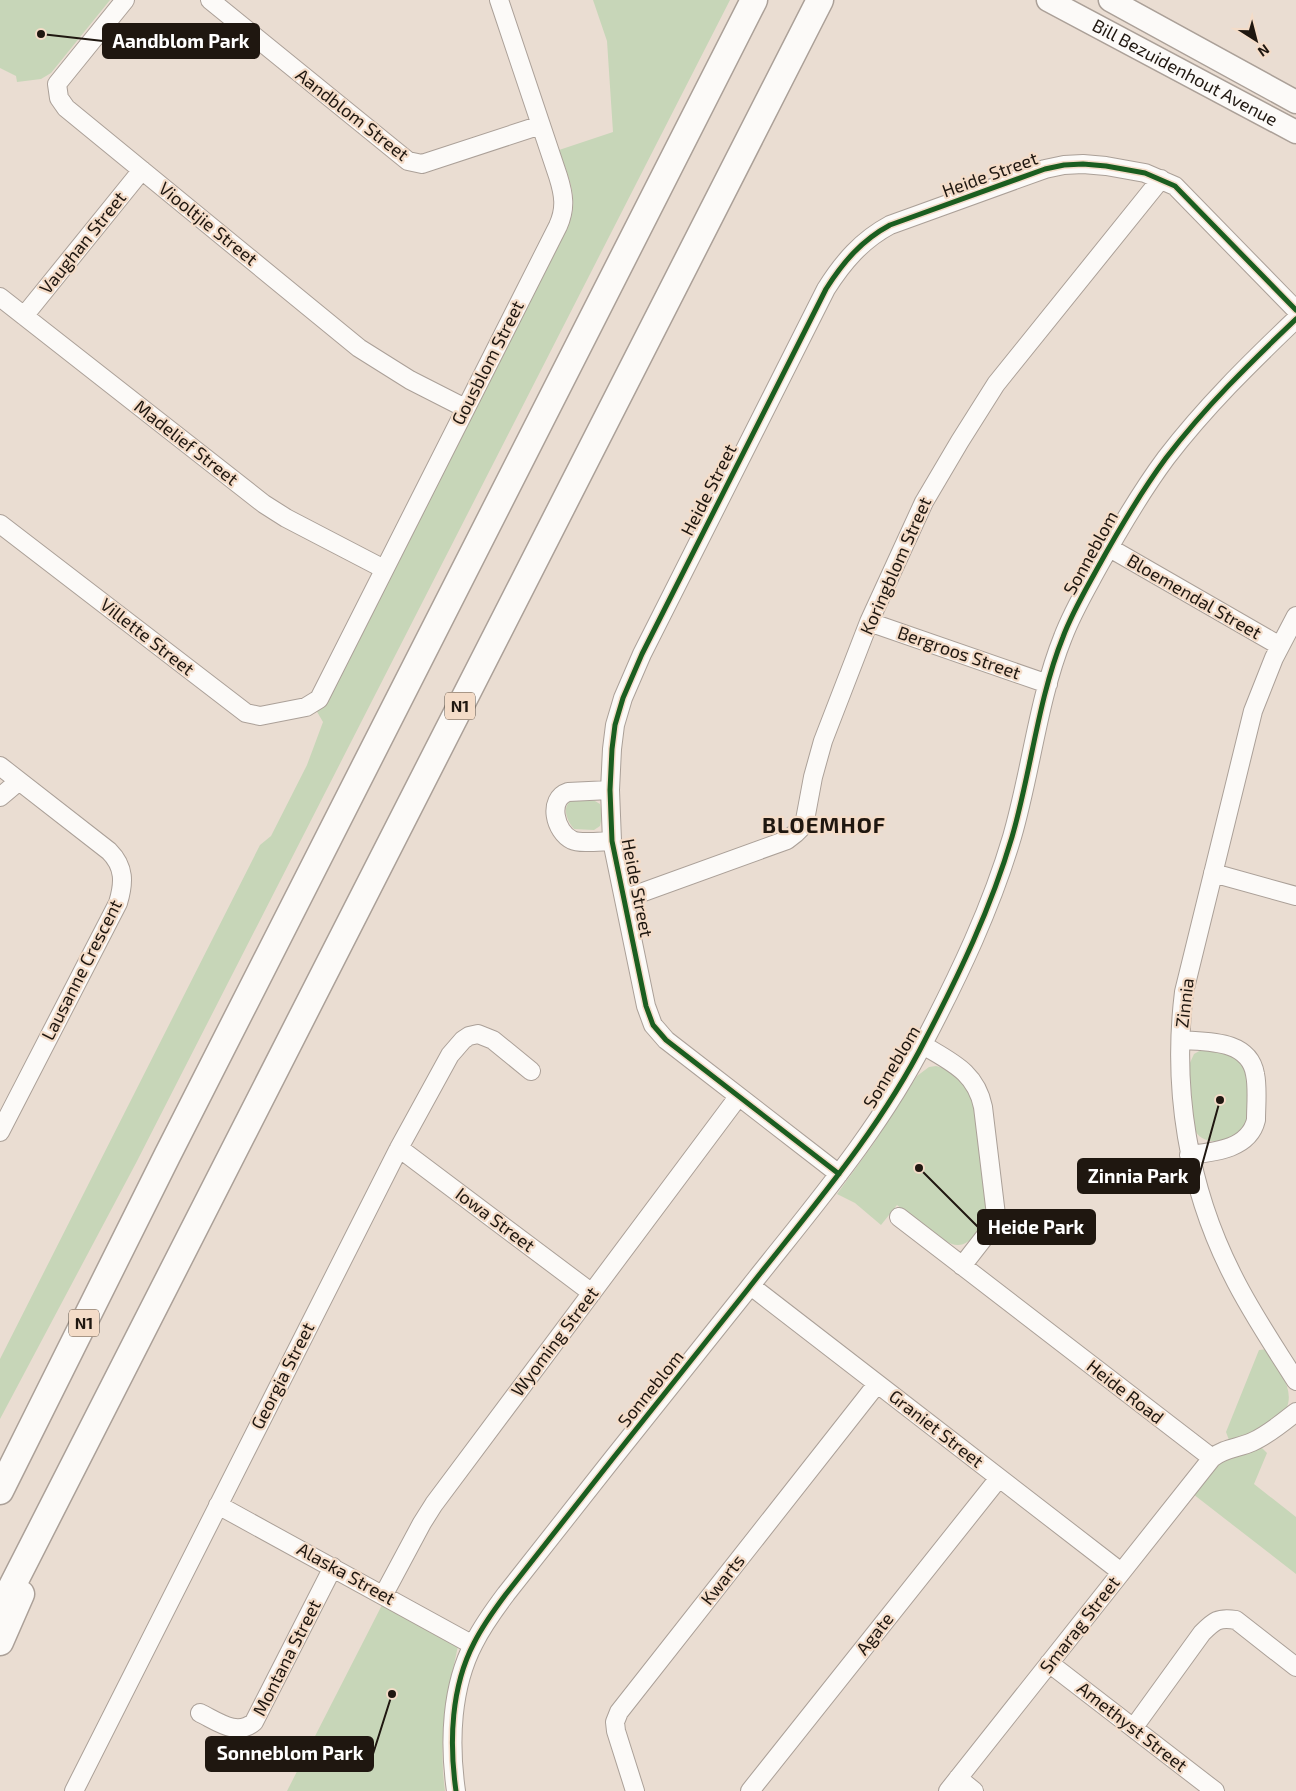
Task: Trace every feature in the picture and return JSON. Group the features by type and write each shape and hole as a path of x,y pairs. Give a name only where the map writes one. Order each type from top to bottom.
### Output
{"highway":[{"name":"N1","path":"0,1490 167,1156 754,0"},
{"name":"N1","path":"0,1610 820,0"},
{"path":"0,1449 114,1237 167,1156"},
{"path":"0,1642 100,1413"}],"main road":[{"name":"Bill Bezuidenhout Avenue","path":"1048,0 1296,132"},
{"name":"Bill Bezuidenhout Avenue","path":"1110,0 1296,102"}],"street":[{"name":"Viooltjie Street","path":"125,0 57,84 57,92 66,108 366,353 410,380 465,408"},
{"name":"Aandblom Street","path":"210,0 408,161 422,164 541,125"},
{"name":"Gousblom Street","path":"306,707 319,699 558,226 564,210 564,196 499,0"},
{"name":"Heide Street","path":"839,1174 666,1040 653,1024 646,1006 612,841 610,790 615,725 642,654 826,289 854,251 877,232 1045,169 1083,164 1129,170 1161,179 1183,192 1296,310"},
{"name":"Vaughan Street","path":"24,316 142,170"},
{"name":"Koringblom Street","path":"624,899 787,840 798,830 805,820 813,777 823,740 869,622 924,502 996,384 1161,179"},
{"name":"Madelief Street","path":"0,297 264,504 286,518 384,569"},
{"name":"Sonneblom","path":"456,1791 452,1750 455,1707 464,1668 484,1624 839,1174 894,1094 923,1045 972,946 997,882 1019,810 1048,684 1063,637 1108,548 1148,484 1182,438 1240,372 1296,319"},
{"name":"Villette Street","path":"0,524 246,713 260,716 306,707"},
{"name":"Bloemendal Street","path":"1108,548 1280,646"},
{"name":"Zinnia","path":"1296,616 1280,646 1253,711 1184,992 1181,1040 1184,1125 1189,1155 1210,1223 1231,1272 1296,1381"},
{"name":"Bergroos Street","path":"869,622 1048,684"},
{"name":"Lausanne Crescent","path":"0,766 115,857 120,864 122,874 122,889 118,903 0,1132"},
{"path":"0,797 19,781"},
{"path":"610,790 568,792 562,794 557,799 555,805 556,816 562,829 566,836 573,841 612,841"},
{"path":"1213,873 1296,896"},
{"name":"Georgia Street","path":"74,1791 399,1148 450,1055 463,1040 478,1034 493,1040 531,1071"},
{"path":"1181,1040 1230,1046 1248,1058 1255,1073 1256,1120 1255,1126 1248,1136 1231,1147 1189,1155"},
{"path":"923,1045 963,1070 969,1076 978,1091 983,1107 996,1215 990,1230 962,1266"},
{"name":"Wyoming Street","path":"384,1594 434,1504 738,1096"},
{"name":"Iowa Street","path":"399,1148 592,1293"},
{"name":"Heide Road","path":"899,1217 1212,1458"},
{"name":"Graniet Street","path":"751,1286 1121,1572"},
{"name":"Kwarts","path":"635,1791 616,1731 615,1722 619,1712 877,1384"},
{"path":"1212,1458 1224,1450 1253,1442 1296,1412"},
{"name":"Smarag Street","path":"953,1785 1212,1458"},
{"name":"Agate","path":"750,1791 999,1478"},
{"name":"Alaska Street","path":"218,1505 384,1594 473,1645"},
{"name":"Montana Street","path":"200,1713 232,1728 246,1727 254,1722 333,1568"},
{"path":"1134,1728 1202,1633 1212,1622 1223,1618 1236,1620 1296,1667"},
{"name":"Amethyst Street","path":"1049,1663 1215,1791"},
{"path":"953,1785 974,1791"}],"green space":[{"path":"0,0 110,0 51,73 41,79 17,82 16,76 0,68"},
{"path":"593,0 730,0 136,1163 0,1419 0,1359 260,845 271,836 307,765 323,722 316,710 328,697 569,223 572,214 573,195 569,177 559,150 613,132 607,41"},
{"path":"572,800 595,801 600,804 602,816 600,826 594,830 574,829 566,814 567,806"},
{"path":"1221,1049 1232,1053 1242,1064 1247,1078 1249,1115 1247,1125 1239,1133 1225,1140 1209,1141 1197,1134 1194,1127 1189,1065 1194,1054 1201,1050"},
{"path":"936,1066 950,1070 968,1088 974,1105 988,1212 975,1236 961,1245 945,1241 897,1205 881,1225 855,1203 837,1194 874,1143 917,1076 929,1067"},
{"path":"1267,1349 1287,1386 1289,1394 1286,1409 1259,1428 1229,1440 1226,1432 1259,1350"},
{"path":"1262,1448 1267,1453 1254,1484 1296,1517 1296,1574 1193,1494 1221,1461"},
{"path":"382,1605 458,1646 447,1700 443,1735 445,1791 287,1791"}],"cycle path":[{"path":"839,1174 666,1040 653,1025 646,1006 612,841 610,790 615,725 623,698 642,654 826,289 854,252 890,225 1045,169 1083,164 1145,173 1175,186 1296,310"},
{"path":"456,1791 453,1753 456,1696 466,1660 477,1636 506,1594 843,1169 907,1074 950,991 973,941 1004,863 1019,812 1047,685 1070,619 1130,512 1166,458 1212,403 1296,319"}],"place":[{"name":"Aandblom Park","path":"41,34"},
{"name":"Zinnia Park","path":"1220,1100"},
{"name":"Heide Park","path":"919,1168"},
{"name":"Sonneblom Park","path":"392,1694"}],"district":[{"name":"BLOEMHOF","path":"824,825"}]}
